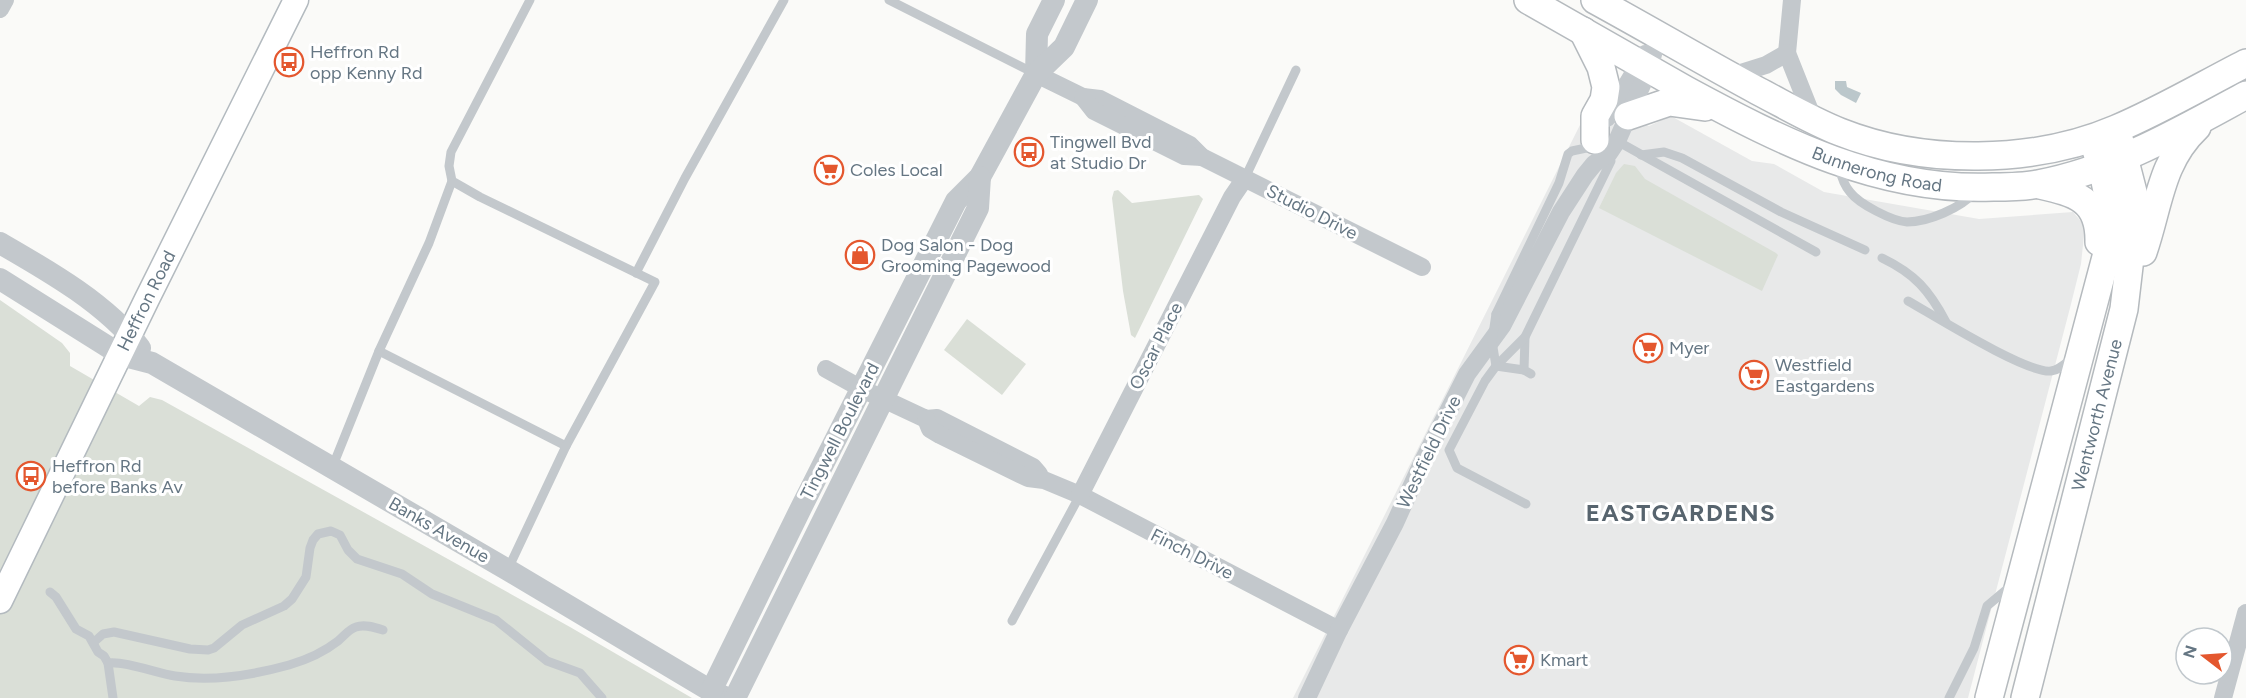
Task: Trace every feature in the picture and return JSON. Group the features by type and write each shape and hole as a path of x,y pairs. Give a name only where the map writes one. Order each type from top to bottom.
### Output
{"main road":[{"name":"Heffron Road","path":"0,601 296,0"},
{"name":"Bunnerong Road","path":"1528,0 1643,66 1781,140 1838,163 1894,179 1924,184 1978,188 2038,184 2114,162 2209,116 2246,95"},
{"name":"Bunnerong Road","path":"1597,1 1814,121 1839,132 1878,144 1930,153 1979,156 2022,153 2103,133 2246,63"},
{"path":"1583,31 1601,67 1606,87 1604,100 1595,116 1603,146"},
{"path":"1628,116 1669,102 1718,107"},
{"path":"2124,309 2169,166 2185,139 2209,116"},
{"name":"Wentworth Avenue","path":"2025,698 2124,309 2135,215 2134,196 2114,162 2103,133"},
{"name":"Wentworth Avenue","path":"1989,698 2106,257 2111,223 2109,194 2114,162"},
{"path":"2038,184 2075,194 2083,199 2095,213 2099,238 2094,306"}],"street":[{"path":"0,9 5,0"},
{"name":"Tingwell Boulevard","path":"1036,74 1037,34 1054,0"},
{"name":"Tingwell Boulevard","path":"719,695 803,504 956,201 980,177 1036,74 1064,46 1088,0"},
{"path":"1792,0 1787,53 1814,121"},
{"name":"Westfield Drive","path":"1603,146 1658,36"},
{"path":"1731,76 1766,65 1787,53"},
{"name":"Westfield Drive","path":"1307,698 1467,375 1502,326 1561,212 1571,180 1628,116 1643,66"},
{"name":"Studio Drive","path":"1036,74 1083,97 1094,111 1184,156 1202,157 1422,267"},
{"name":"Tingwell Boulevard","path":"735,698 978,208 980,177"},
{"name":"Oscar Place","path":"1080,495 1232,197 1245,178"},
{"name":"Banks Avenue","path":"0,243 73,288 125,345"},
{"name":"Banks Avenue","path":"0,279 125,345 152,363 719,695"},
{"name":"Finch Drive","path":"826,369 926,419 930,429 940,435 1028,478 1044,480 1080,495 1339,630"},
{"path":"2223,698 2246,613"}],"lane":[{"path":"332,468 379,351 429,243 452,181 449,166 451,152 530,0"},
{"path":"636,273 685,178 784,0"},
{"path":"889,0 1036,74"},
{"name":"Oscar Place","path":"1245,178 1296,70"},
{"path":"1526,504 1457,468 1449,450 1485,381 1496,366 1525,337 1611,161 1603,146"},
{"path":"1496,366 1492,341 1496,314 1559,183 1568,154 1572,151 1603,146 1641,155 1816,252"},
{"path":"1641,155 1664,152 1674,154 1781,212 1865,250"},
{"path":"1838,163 1844,184 1856,199 1898,220 1914,221 1950,210 1965,202 1978,188"},
{"path":"452,181 480,197 656,282 566,446 507,570"},
{"path":"1881,258 1917,279 1934,300 1946,322"},
{"path":"1908,301 1984,345 2045,371 2059,369 2083,349"},
{"path":"1496,366 1528,372 1525,337"},
{"path":"379,351 566,446"},
{"name":"Oscar Place","path":"1012,621 1080,495"},
{"path":"94,642 103,634 114,632 190,649 214,648 242,625 284,606 292,599 306,577 310,548 314,540 318,534 331,531 340,535 348,550 357,559 402,574 432,594 496,620 548,661 580,673 602,698"},
{"path":"1949,698 1974,648 1987,606 2021,576"},
{"path":"50,592 56,597 76,629 89,636 98,652 104,656 108,663 113,698"},
{"path":"108,663 117,662 141,670 190,679 222,677 302,662 332,645 353,627 369,626 383,630"}],"shaded area":[{"path":"1835,81 1846,81 1847,87 1861,93 1856,103 1835,89"},
{"name":"Westfield Eastgardens","path":"1593,99 1649,126 1671,116 1752,161 1774,164 1824,192 1979,219 2073,212 2085,226 2081,264 1968,698 1293,698"},
{"path":"1624,164 1635,166 1645,179 1776,253 1778,255 1762,291 1599,208 1616,173"},
{"path":"1118,190 1132,203 1199,195 1203,199 1135,338 1131,335 1123,291 1112,198 1114,191"},
{"path":"0,300 62,343 70,353 70,366 139,406 150,397 162,400 570,627 692,698 0,698"},
{"path":"967,319 1026,364 1002,395 944,350"}],"place":[{"name":"Heffron Rd opp Kenny Rd","path":"289,62"},
{"name":"Tingwell Bvd at Studio Dr","path":"1029,152"},
{"name":"Coles Local","path":"829,170"},
{"name":"Dog Salon - Dog Grooming Pagewood","path":"860,255"},
{"name":"Myer","path":"1648,348"},
{"name":"Westfield Eastgardens","path":"1754,375"},
{"name":"Heffron Rd before Banks Av","path":"31,476"},
{"name":"Kmart","path":"1519,660"}],"district":[{"name":"EASTGARDENS","path":"1681,513"}]}
